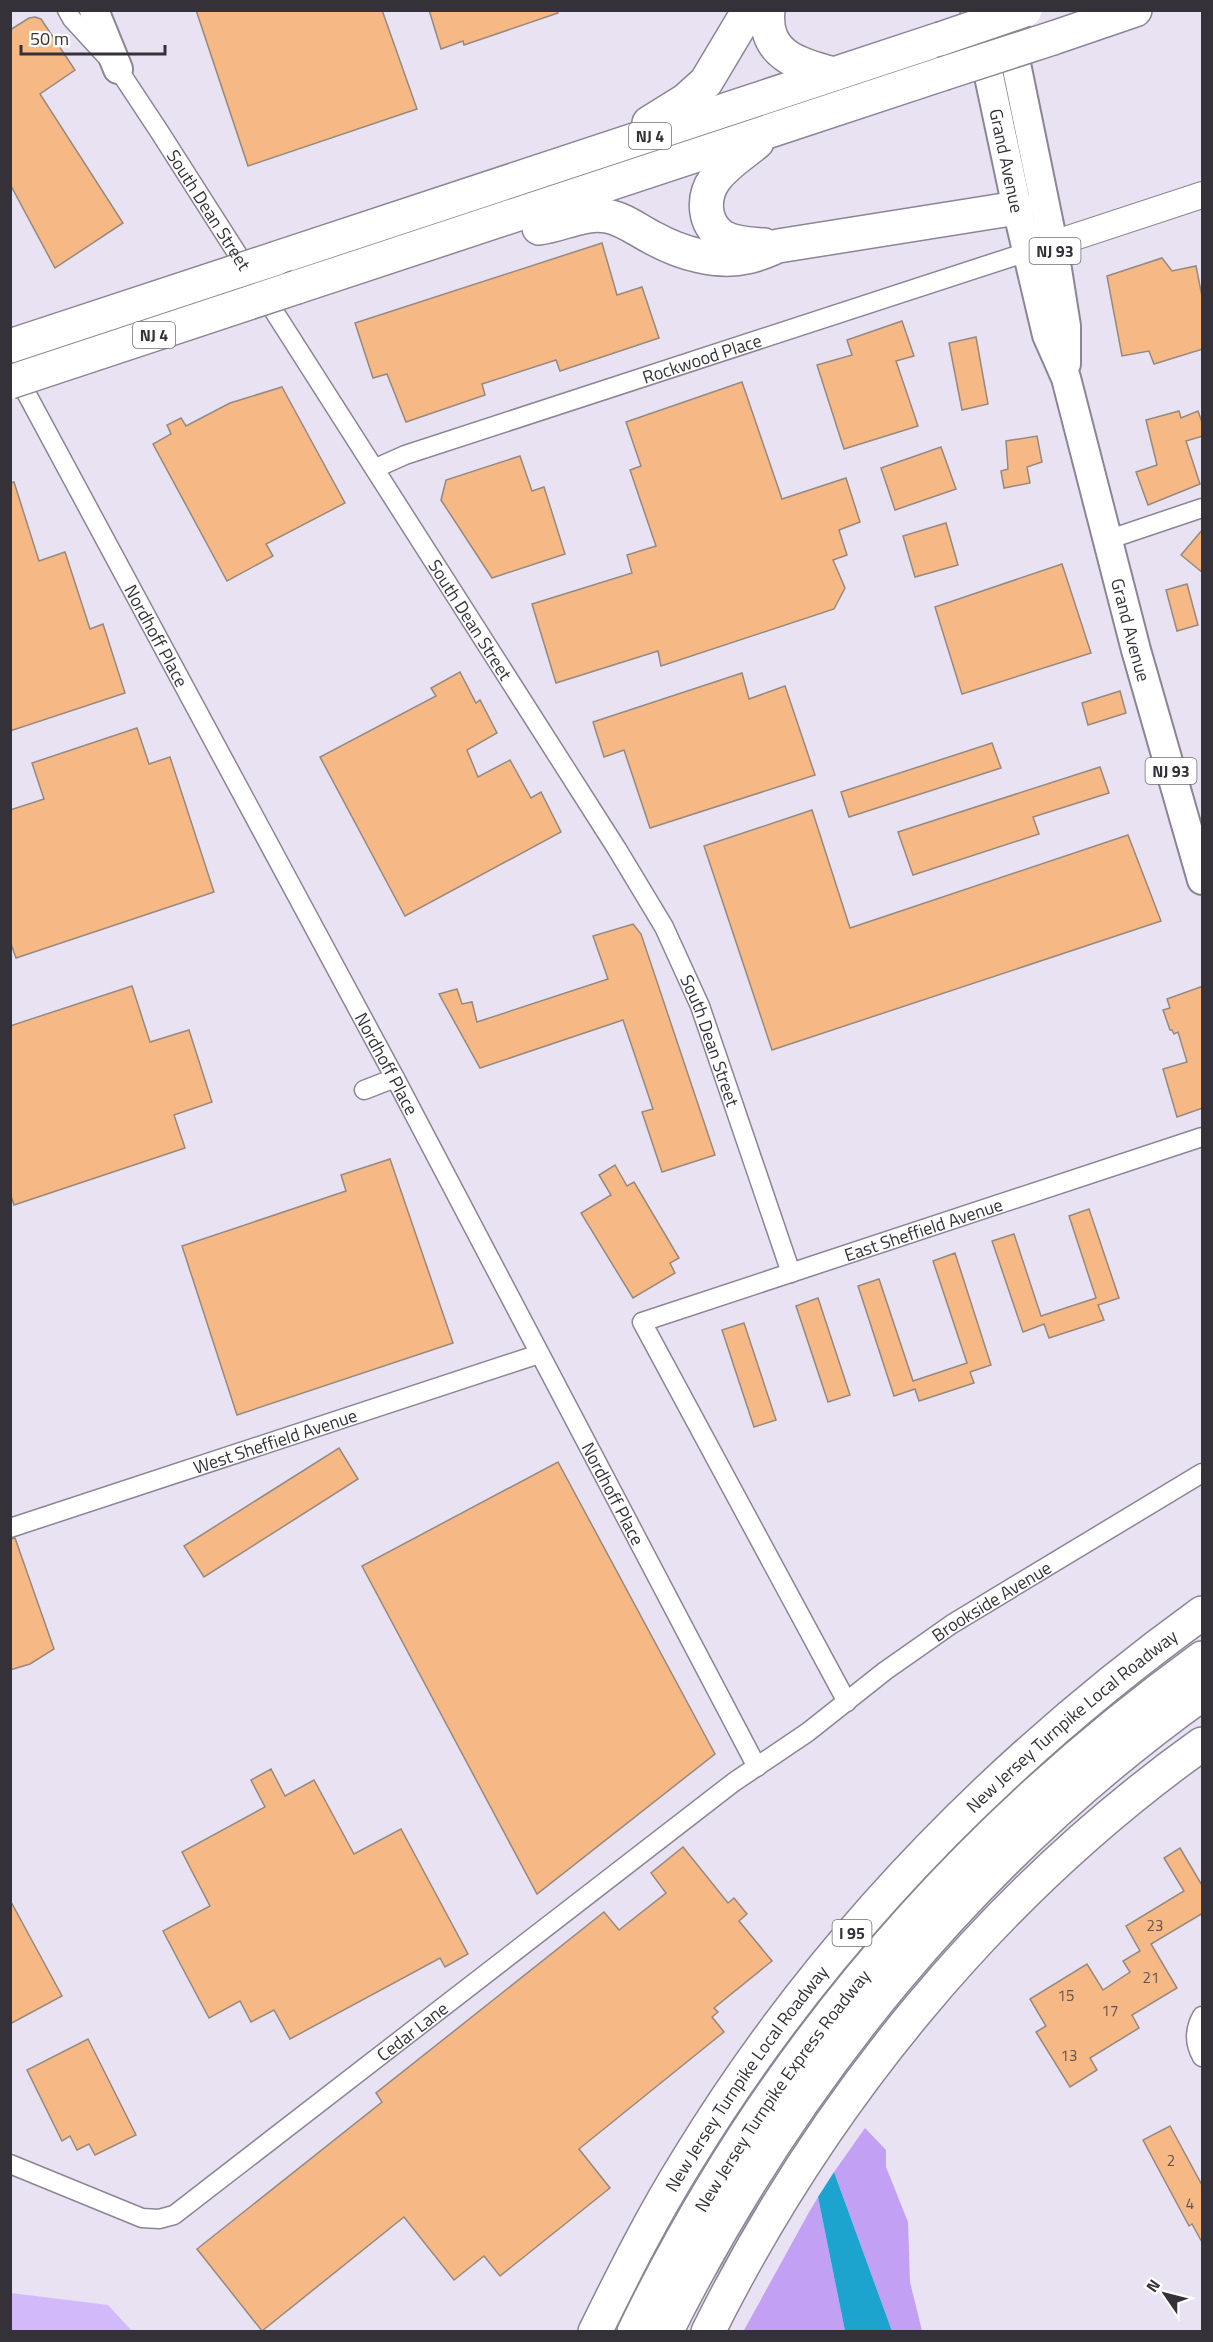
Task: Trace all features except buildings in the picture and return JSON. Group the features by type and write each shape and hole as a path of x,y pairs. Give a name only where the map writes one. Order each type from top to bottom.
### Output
{"highway":[{"path":"608,149 686,100 706,82 749,10"},
{"path":"768,10 768,25 779,50 795,63 834,74"},
{"name":"NJ 4","path":"10,346 1025,10"},
{"name":"NJ 4","path":"10,382 1135,10"},
{"path":"771,131 717,176 706,195 705,206 711,223 724,237 741,243 778,246"},
{"path":"435,241 544,227 575,218 605,216 621,221 670,247 723,259 746,258 778,246 1017,208"},
{"name":"New Jersey Turnpike Local Roadway","path":"595,2331 648,2228 711,2122 779,2024 848,1936 928,1848 1021,1759 1110,1683 1203,1613"},
{"name":"New Jersey Turnpike Express Roadway","path":"634,2331 685,2234 754,2120 817,2032 887,1945 948,1877 1042,1786 1139,1706 1203,1658"},
{"name":"New Jersey Turnpike Express Roadway","path":"666,2331 703,2259 772,2143 823,2070 903,1970 978,1887 1027,1839 1129,1750 1203,1694"},
{"path":"708,2331 756,2240 801,2168 844,2104 920,2008 984,1935 1034,1884 1117,1809 1203,1744"}],"main road":[{"path":"94,10 118,69"},
{"name":"Grand Avenue","path":"975,10 1017,208 1040,248"},
{"name":"Grand Avenue","path":"1005,10 1040,248 1047,335 1066,378 1141,667 1203,880"}],"street":[{"name":"South Dean Street","path":"67,10 72,19 118,69 376,468 664,927 710,1030 791,1273"},
{"name":"Rockwood Place","path":"376,468 405,455 1203,195"},
{"name":"Nordhoff Place","path":"10,365 395,1078 757,1767"},
{"path":"1107,540 1203,508"},
{"path":"364,1090 395,1078"},
{"name":"East Sheffield Avenue","path":"847,1702 642,1322 1203,1137"},
{"name":"West Sheffield Avenue","path":"10,1528 539,1354"},
{"name":"Brookside Avenue","path":"791,1744 892,1666 952,1624 1203,1473"},
{"name":"Cedar Lane","path":"10,2164 142,2217 159,2219 174,2215 707,1803 791,1744"},
{"path":"1203,2016 1196,2031 1196,2040 1203,2057"}],"shaded area":[{"path":"865,2128 886,2150 886,2167 908,2222 910,2282 922,2331 892,2331 834,2172"},
{"path":"818,2197 845,2331 743,2332 808,2214"},
{"path":"11,2293 108,2305 132,2331 11,2331"}],"water":[{"path":"834,2172 892,2331 845,2331 818,2197"}]}
